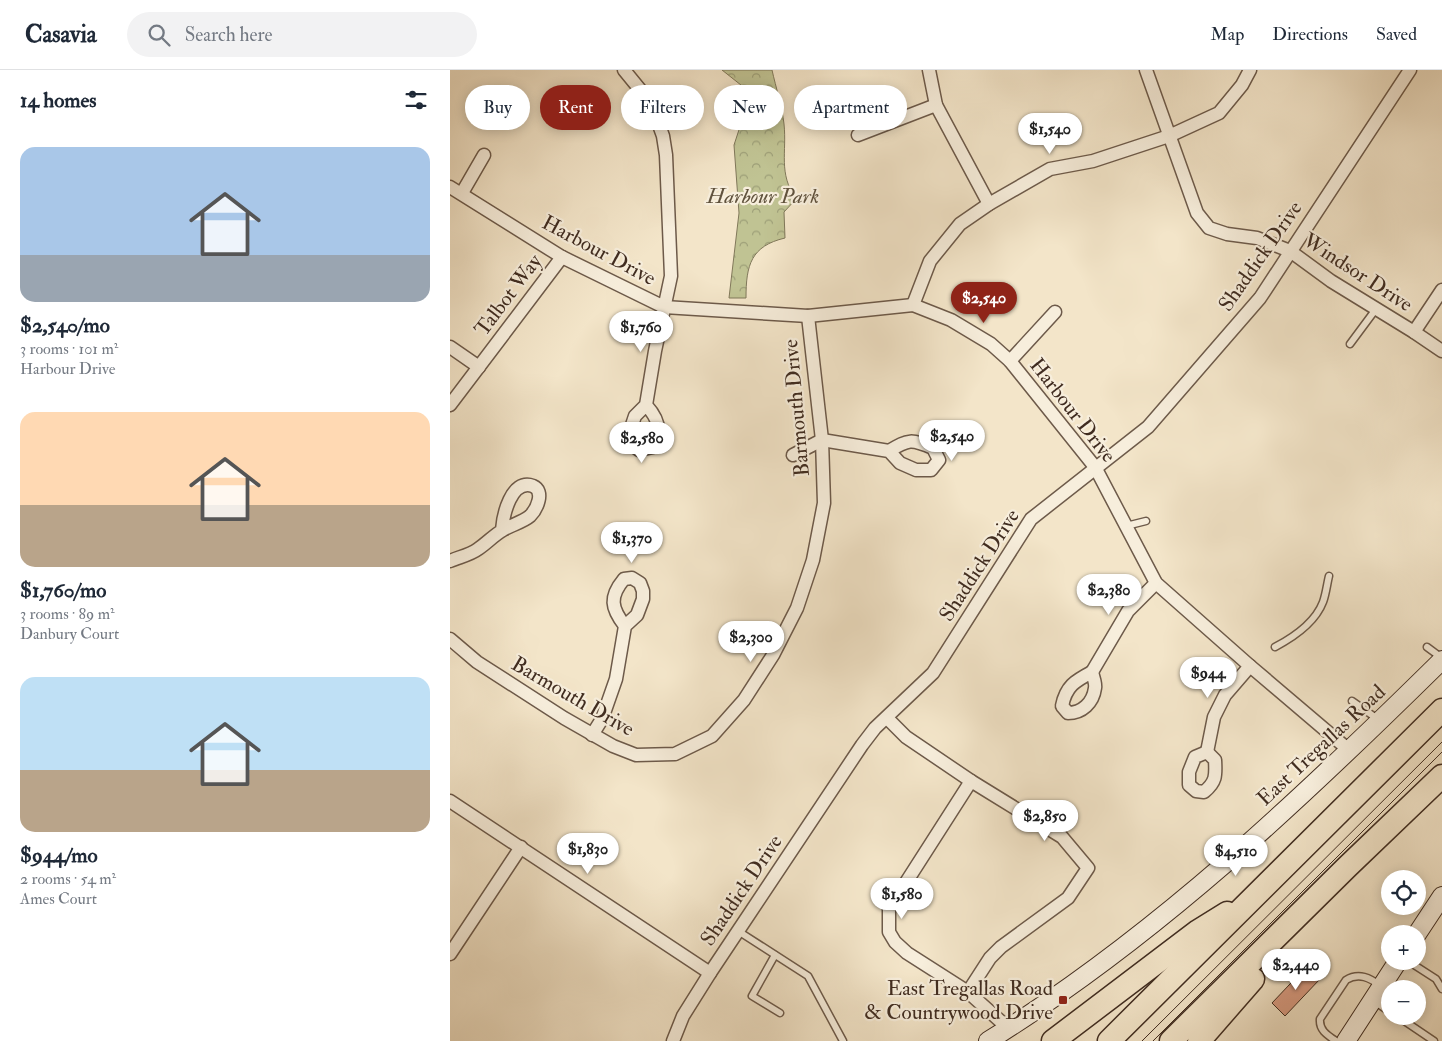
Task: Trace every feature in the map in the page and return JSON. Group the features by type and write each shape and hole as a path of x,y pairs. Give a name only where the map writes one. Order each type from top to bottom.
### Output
{"highway":[{"path":"1109,1041 1442,710"},
{"path":"1171,1041 1442,776"},
{"path":"1199,1041 1347,867"},
{"path":"1053,1041 1198,930 1256,896"}],"street":[{"path":"624,70 651,104 663,136 666,155 670,276 646,405"},
{"path":"929,70 936,105 989,204"},
{"name":"Windsor Drive","path":"1146,70 1197,213 1209,228 1227,234 1257,238 1290,251 1331,281 1442,351"},
{"path":"913,305 930,261 960,224 989,204 1050,169 1093,161 1170,136 1219,113 1242,84 1250,70"},
{"name":"Shaddick Drive","path":"672,1041 683,1016 710,973 862,745 875,728 933,673 1031,519 1148,427 1260,298 1410,70"},
{"path":"858,135 936,105"},
{"path":"462,194 484,155"},
{"name":"Harbour Drive","path":"450,187 562,257 664,307 808,316 913,305 959,324 991,344 1010,361 1095,467 1156,583 1350,751"},
{"name":"Talbot Way","path":"450,405 562,257"},
{"path":"1414,332 1442,290"},
{"path":"1010,361 1055,312"},
{"name":"Barmouth Drive","path":"450,639 477,662 613,746 636,754 675,754 712,736 744,700 773,655 797,608 813,560 824,503 822,440 808,316"},
{"path":"450,347 479,367"},
{"path":"793,454 822,440 889,450"},
{"path":"450,561 476,550 502,530"},
{"path":"1092,672 1128,611 1156,583"},
{"path":"592,734 602,719 616,680 625,626"},
{"name":"East Tregallas Road","path":"988,1041 1086,976 1223,867 1350,751 1442,659"},
{"path":"1207,752 1214,717 1225,695 1250,666"},
{"path":"887,718 906,737 971,781 1062,837 1088,868 1068,898 990,958 968,992"},
{"path":"971,781 889,909 888,932 901,947 968,992 1008,1028"},
{"path":"450,801 710,973"},
{"path":"450,954 521,847"},
{"path":"1423,925 1442,896"},
{"path":"1346,1041 1392,970"}],"lane":[{"path":"1350,344 1376,309"},
{"path":"1126,526 1146,521"},
{"path":"1275,647 1289,640 1314,619 1323,602 1329,576"},
{"path":"1427,647 1442,659"},
{"path":"1352,701 1380,721"},
{"path":"738,931 808,976 843,1041"},
{"path":"775,956 752,996 780,1013"},
{"path":"1422,970 1436,979 1442,989"},
{"path":"1336,1041 1322,1030 1320,1019 1346,980 1352,976 1369,978 1381,998"},
{"path":"1410,1025 1434,1041"}],"green space":[{"name":"Harbour Park","path":"722,70 772,70 776,85 741,85"},
{"name":"Harbour Park","path":"784,124 785,171 790,189 796,199 784,212 785,238 765,246 753,259 747,276 746,298 729,298 739,213 734,145 739,130 784,130"}],"building":[{"path":"1307,966 1320,979 1285,1016 1272,1003"}],"tram line":[{"path":"1142,1041 1442,742"},
{"path":"1153,1041 1442,752"}],"place":[{"name":"East Tregallas Road & Countrywood Drive","path":"1063,1000"}]}
